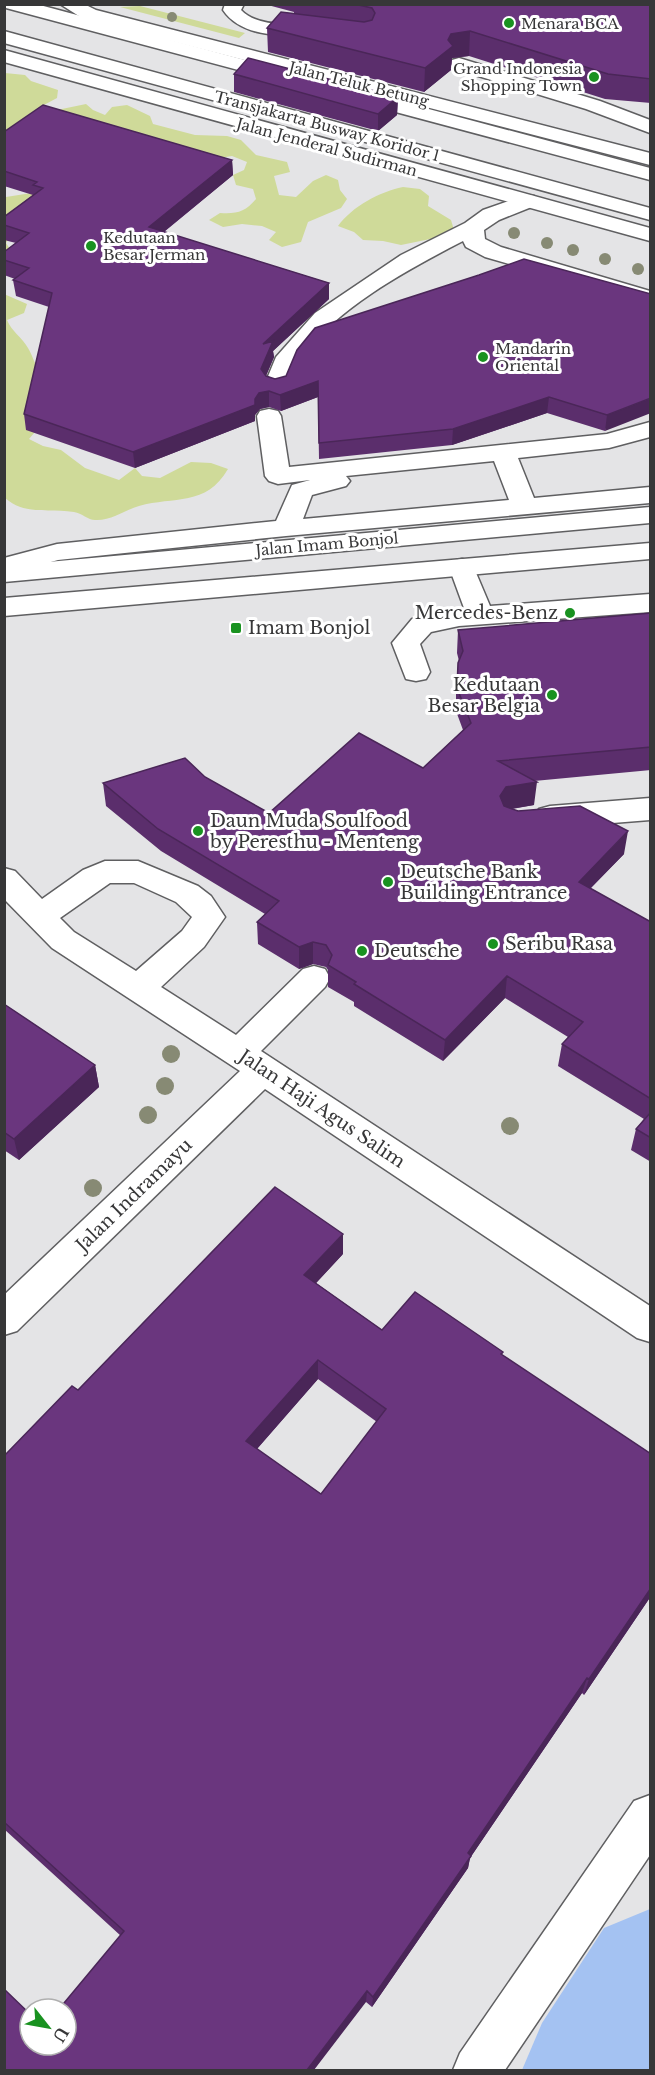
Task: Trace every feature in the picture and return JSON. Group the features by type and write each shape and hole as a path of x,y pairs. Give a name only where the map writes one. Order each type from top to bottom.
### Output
{"main road":[{"path":"13,4 651,174"},
{"name":"Jalan Teluk Betung","path":"69,4 89,14 234,53 651,159"},
{"path":"235,4 232,10 235,17 248,24 330,37"},
{"name":"Transjakarta Busway Koridor 1","path":"4,19 651,194"},
{"path":"234,53 256,39 282,36"},
{"name":"Transjakarta Busway Koridor 1","path":"4,37 651,214"},
{"name":"Jalan Jenderal Sudirman","path":"4,57 651,235"},
{"path":"459,64 593,105 651,127"},
{"path":"593,105 651,114"},
{"path":"276,386 284,362 323,318 409,260 473,228 491,214 526,201"},
{"path":"473,228 474,243 493,252 651,298"},
{"path":"269,416 278,476 609,441 651,429"},
{"path":"504,453 525,508"},
{"path":"286,528 301,490 397,464"},
{"path":"4,567 57,552 286,528 651,495"},
{"name":"Jalan Imam Bonjol","path":"4,574 651,515"},
{"name":"Jalan Imam Bonjol","path":"4,607 651,551"},
{"path":"462,567 478,611"},
{"path":"416,672 406,643 422,625 478,611 651,603"},
{"path":"526,819 651,809"},
{"path":"40,916 105,872 138,872 187,894 200,904 209,917 193,939 138,988"},
{"name":"Jalan Haji Agus Salim","path":"4,879 63,940 651,1326"},
{"name":"Jalan Indramayu","path":"4,1319 251,1062 314,978"},
{"path":"477,2070 651,1817"}],"green space":[{"path":"140,6 245,33 239,38 120,7"},
{"path":"5,73 25,75 31,81 58,90 57,98 42,106 57,110 86,104 105,115 112,107 127,105 150,116 153,124 195,135 227,136 241,140 256,155 287,162 290,172 274,176 279,195 296,197 313,181 326,175 338,180 340,190 347,199 341,208 308,222 301,242 282,247 269,240 276,232 262,226 242,224 223,227 209,220 220,213 240,211 256,199 253,189 236,185 233,175 244,170 247,162 232,156 213,159 5,160"},
{"path":"4,185 6,197 44,191 6,243 12,252 4,261"},
{"path":"403,187 420,189 429,196 428,206 451,220 454,230 440,237 401,245 363,240 354,232 338,226 351,212 367,201 385,192"},
{"path":"4,294 27,304 24,313 7,320 26,344 40,370 40,426 29,439 43,446 61,450 85,468 119,480 135,468 142,476 160,478 191,462 211,463 228,469 219,481 199,495 139,506 101,520 92,520 74,512 29,509 13,504 5,498"}],"building":[{"path":"354,4 651,4 651,79 608,74 470,31 451,34 448,40 453,46 425,68 267,28 281,12 364,22 372,20 375,13 372,8"},
{"path":"248,58 398,97 378,114 234,74"},
{"path":"43,105 232,160 149,227 329,283 263,344 273,341 261,369 266,376 275,379 286,376 297,350 315,328 524,259 651,294 651,398 607,415 549,397 453,429 319,443 318,381 280,395 269,391 259,393 255,399 255,405 133,452 24,414 52,293 13,280 29,268 4,260 4,252 29,233 4,225 4,217 43,188 33,185 37,182 4,171 4,132"},
{"path":"651,613 651,747 498,761 537,782 506,787 500,796 504,806 518,811 580,806 628,831 579,882 651,922 651,1099 562,1044 583,1022 507,976 445,1040 354,984 356,982 328,965 332,955 326,945 313,942 299,947 257,922 279,901 158,829 103,783 185,758 205,777 269,813 359,733 423,768 471,723 457,688 458,663 463,651 458,630"},
{"path":"4,1004 95,1065 14,1139 4,1132"},
{"path":"651,1112 651,1138 636,1129"},
{"path":"275,1187 343,1234 304,1275 382,1330 415,1292 503,1352 501,1354 651,1454 651,1588 468,1853 471,1856 373,1997 367,1991 307,2070 4,2070 4,1989 18,2002 18,2057 78,2057 78,1997 69,1997 124,1931 4,1822 4,1456 72,1386 78,1390","holes":["318,1360 386,1409 321,1494 246,1441"]}],"waterway":[{"path":"589,2070 650,1974"}],"place":[{"name":"Menara BCA","path":"509,23"},
{"name":"Grand Indonesia Shopping Town","path":"594,77"},
{"name":"Kedutaan Besar Jerman","path":"91,246"},
{"name":"Mandarin Oriental","path":"483,357"},
{"name":"Mercedes-Benz","path":"570,613"},
{"name":"Imam Bonjol","path":"236,628"},
{"name":"Kedutaan Besar Belgia","path":"552,695"},
{"name":"Daun Muda Soulfood by Peresthu - Menteng","path":"198,831"},
{"name":"Deutsche Bank Building Entrance","path":"388,882"},
{"name":"Seribu Rasa","path":"493,944"},
{"name":"Deutsche","path":"362,951"}]}
